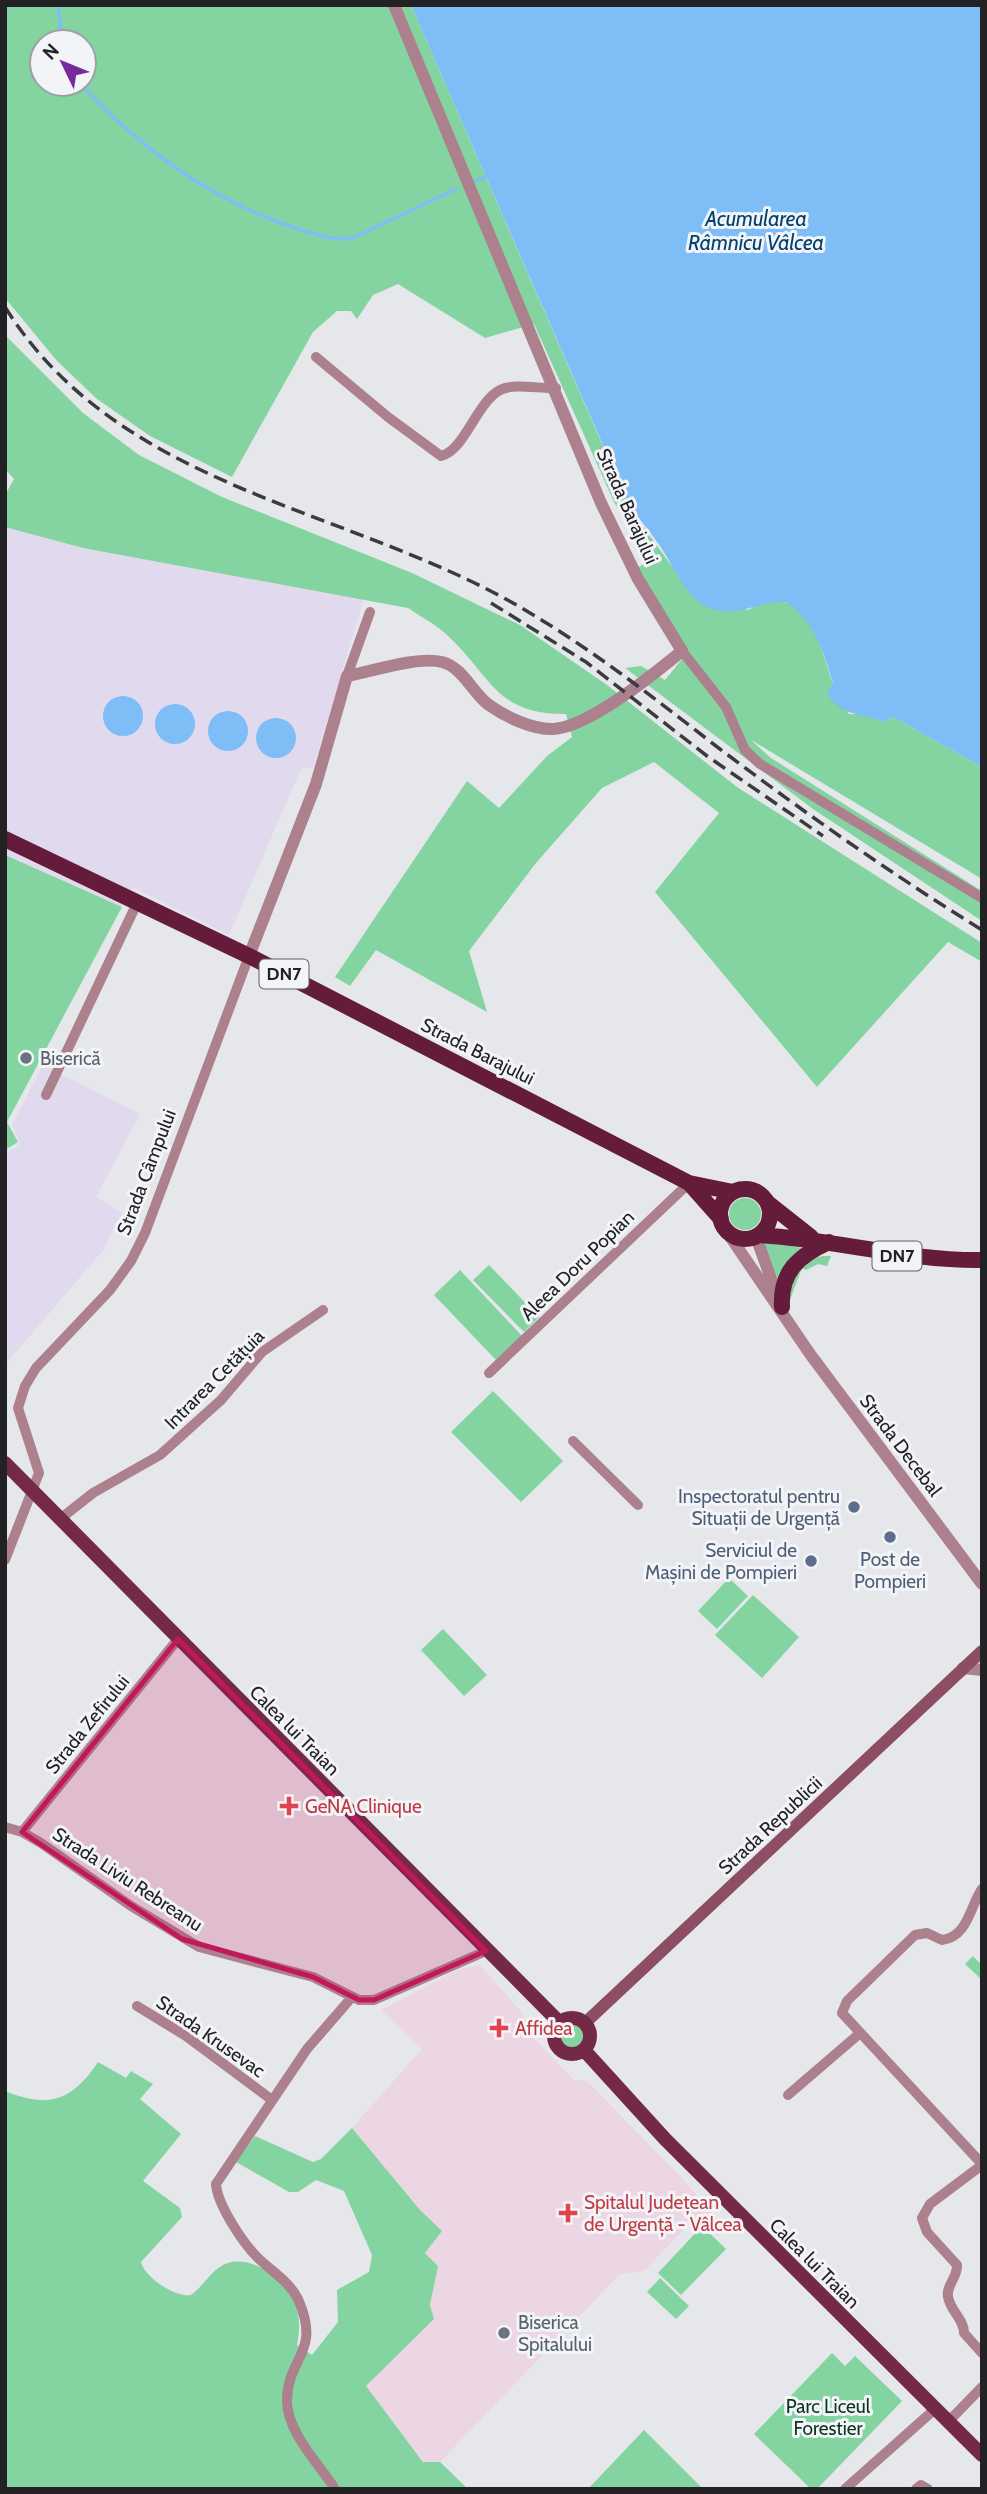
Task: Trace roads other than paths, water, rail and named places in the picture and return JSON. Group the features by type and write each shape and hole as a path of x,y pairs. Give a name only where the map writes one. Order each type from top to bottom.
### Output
{"highway":[{"name":"Strada Barajului","path":"5,839 248,956 689,1183 733,1192"},
{"name":"Strada Barajului","path":"689,1183 723,1224"},
{"name":"DN7","path":"733,1192 754,1190 821,1240"},
{"path":"723,1224 722,1204 733,1192"},
{"path":"758,1236 771,1217 768,1203"},
{"name":"DN7","path":"723,1224 739,1238 758,1236 821,1240 895,1255 982,1260"},
{"path":"782,1307 783,1285 790,1269 821,1240"}],"main road":[{"name":"Calea lui Traian","path":"5,1463 559,2022"},
{"name":"Strada Republicii","path":"585,2023 981,1650"},
{"path":"573,2018 585,2023 590,2034 584,2050 566,2054 556,2046 554,2031 559,2022 573,2018"},
{"name":"Calea lui Traian","path":"584,2050 665,2139 982,2455"}],"street":[{"name":"Strada Barajului","path":"394,5 625,554 682,651 720,698 745,750 760,764 982,898"},
{"path":"316,357 388,417 441,456 454,448 482,408 501,390 556,388"},
{"path":"248,956 316,784 347,676 370,612"},
{"path":"347,676 416,663 443,662 456,669 477,694 498,712 545,729 572,724 613,702 682,651"},
{"path":"46,1095 138,901"},
{"name":"Strada Câmpului","path":"33,1491 39,1466 18,1408 25,1385 36,1368 110,1290 136,1252 248,956"},
{"name":"Aleea Doru Popian","path":"489,1373 689,1183"},
{"name":"Strada Decebal","path":"723,1224 791,1326 982,1584"},
{"name":"Strada Decebal","path":"758,1236 791,1326"},
{"name":"Intrarea Cetățuia","path":"60,1519 93,1493 160,1455 221,1400 262,1352 323,1310"},
{"path":"573,1441 638,1505"},
{"path":"5,1560 33,1491"},
{"name":"Strada Zefirului","path":"22,1832 178,1639"},
{"path":"963,1668 982,1670"},
{"name":"Strada Liviu Rebreanu","path":"5,1827 22,1832 182,1938 214,1952 313,1977 352,1997"},
{"path":"982,1889 966,1923 954,1937 942,1940 920,1933 843,2007 844,2018 982,2165 930,2204 922,2218 927,2232 957,2265 947,2294 964,2324 964,2333 982,2353"},
{"path":"272,2100 307,2049 352,1997 374,2000 486,1951"},
{"name":"Strada Krusevac","path":"137,2006 186,2036 272,2100 221,2172 216,2190 247,2246 286,2282 302,2309 308,2336 304,2354 288,2390 289,2415 335,2489"},
{"path":"788,2095 859,2034"},
{"path":"948,2422 982,2387"},
{"path":"845,2489 935,2409"},
{"path":"916,2489 921,2485 928,2489"}],"water":[{"name":"Acumularea Râmnicu Vâlcea","path":"411,5 982,5 982,767 893,717 884,722 851,713 837,706 827,692 833,683 817,638 804,618 786,602 722,611 701,603 685,586 660,546 630,507"},
{"path":"123,696 137,702 143,716 137,730 123,736 109,730 103,716 109,702"},
{"path":"175,704 189,710 195,724 189,738 175,744 161,738 155,724 161,710"},
{"path":"228,711 242,717 248,731 242,745 228,751 214,745 208,731 214,717"},
{"path":"276,718 290,724 296,738 290,752 276,758 262,752 256,738 262,724"}],"waterway":[{"path":"58,5 61,28"},
{"path":"93,98 154,151 210,189 270,219 313,234 353,238 456,189"},
{"path":"473,182 485,177"}],"railway":[{"path":"5,307 54,369 111,418 175,457 244,489 458,575 525,610 623,675 847,841 982,930"},
{"path":"491,603 586,662 707,756 823,836"}],"place":[{"name":"Biserică","path":"26,1058"},
{"name":"Inspectoratul pentru Situații de Urgență","path":"854,1507"},
{"name":"Post de Pompieri","path":"890,1537"},
{"name":"Serviciul de Mașini de Pompieri","path":"811,1561"},
{"name":"GeNA Clinique","path":"289,1806"},
{"name":"Affidea","path":"499,2028"},
{"name":"Spitalul Județean de Urgență - Vâlcea","path":"568,2213"},
{"name":"Biserica Spitalului","path":"504,2333"}],"park label":[{"name":"Parc Liceul Forestier","path":"828,2417"}]}
